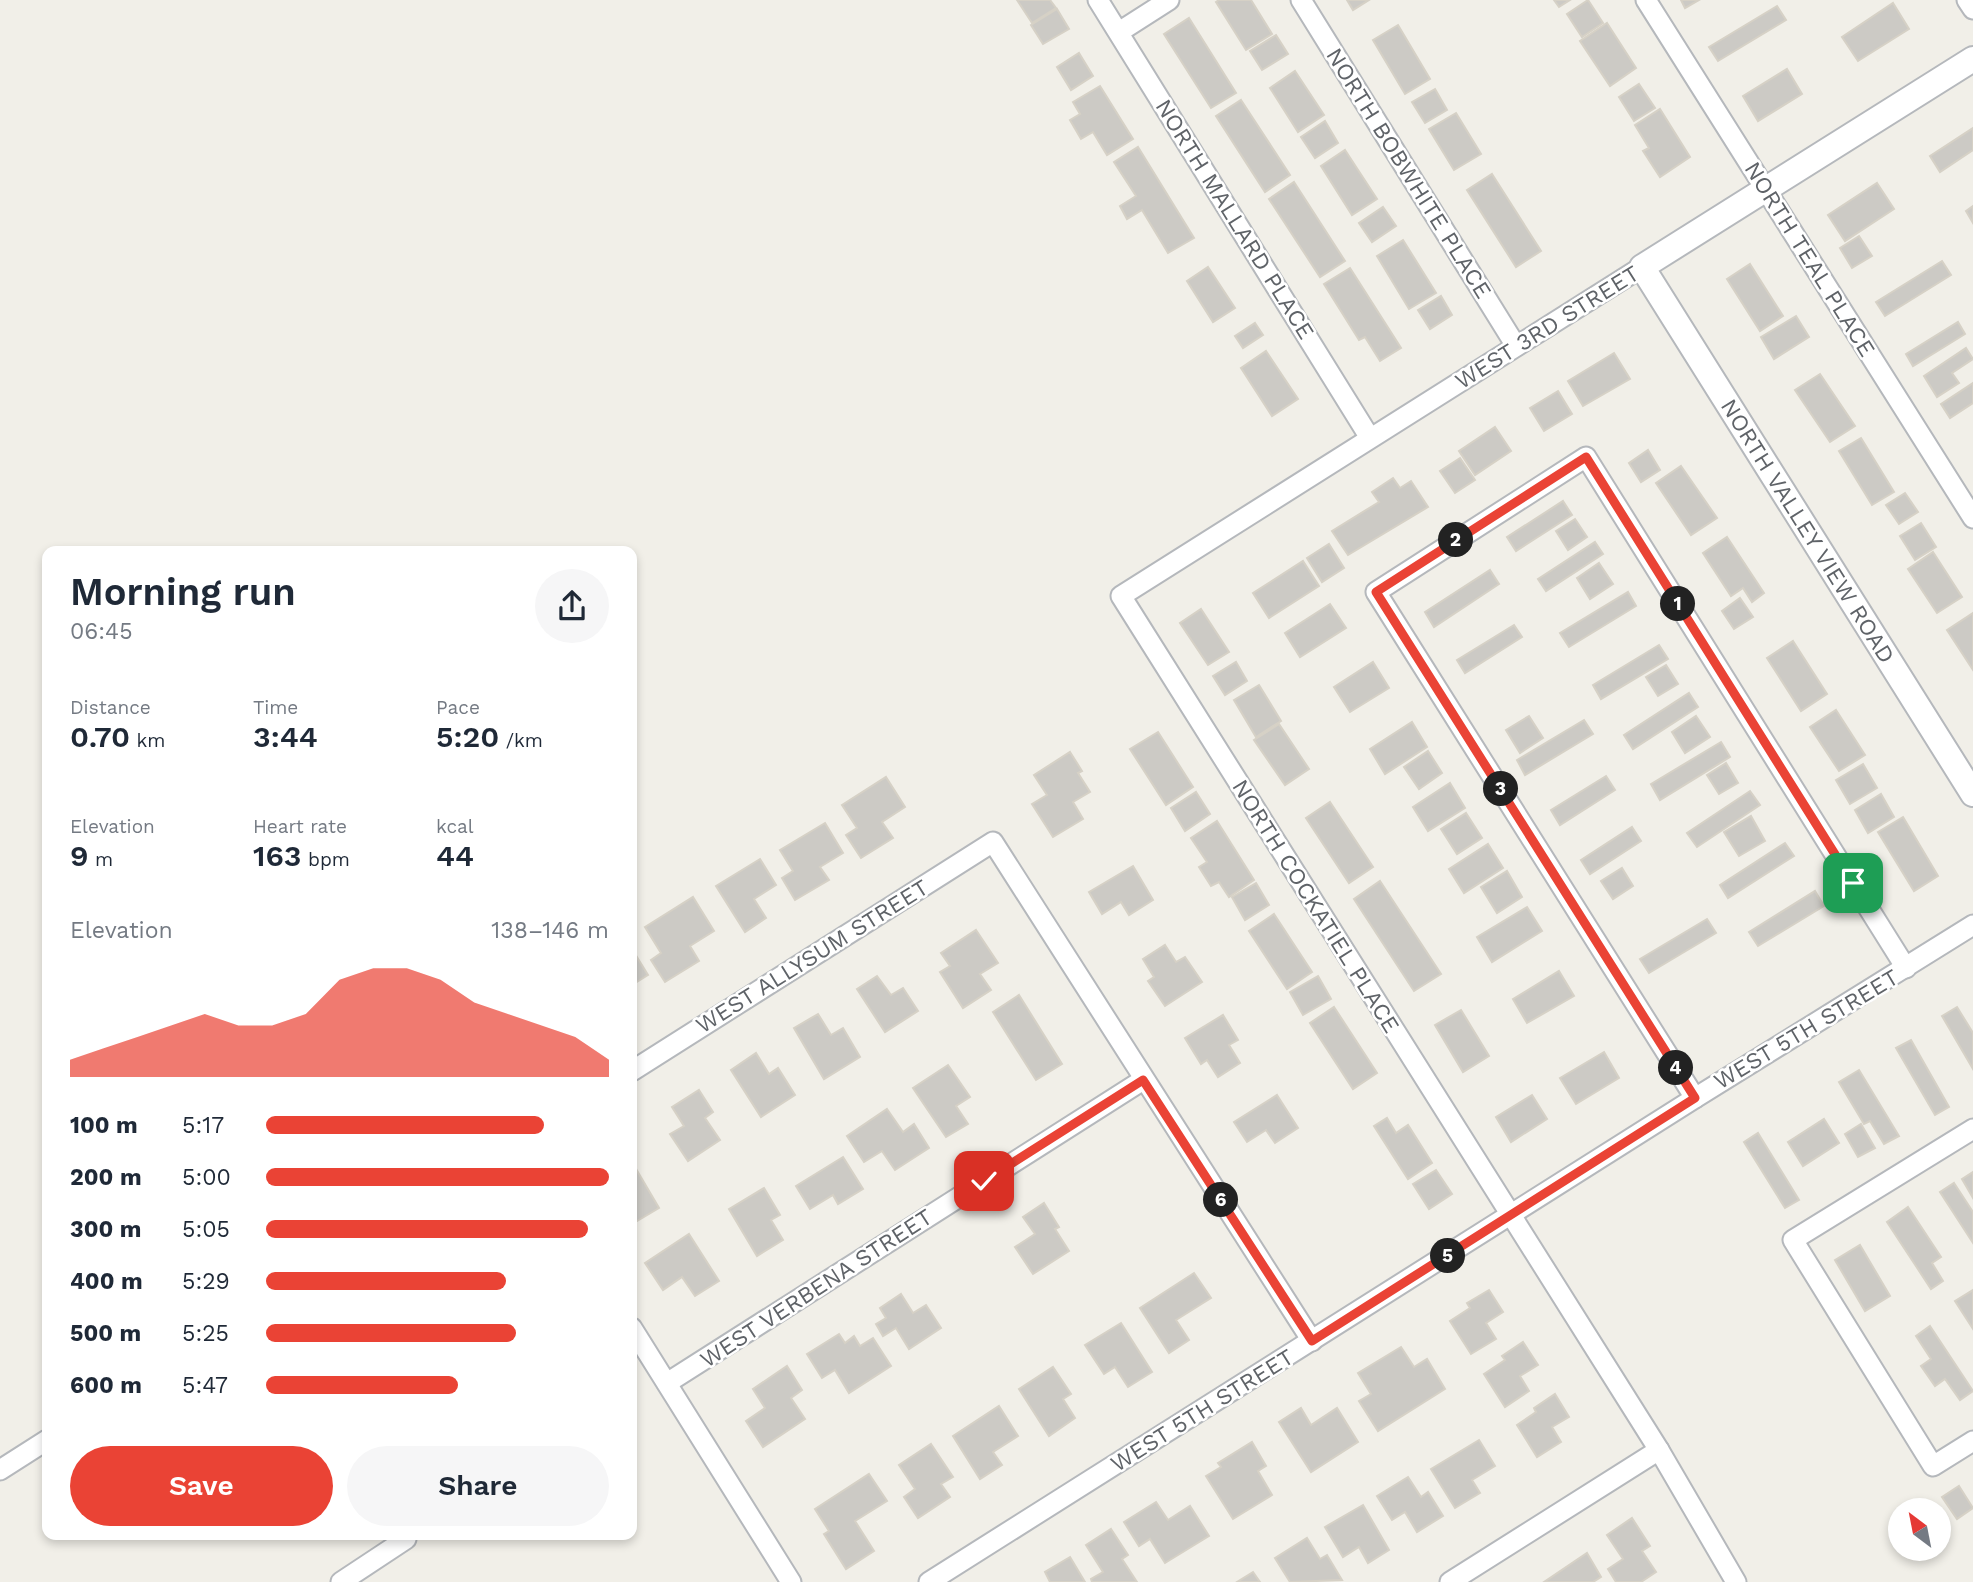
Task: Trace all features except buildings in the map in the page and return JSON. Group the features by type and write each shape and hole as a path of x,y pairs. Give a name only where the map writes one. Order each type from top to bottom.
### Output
{"street":[{"name":"NORTH MALLARD PLACE","path":"1098,0 1370,438"},
{"path":"1119,32 1169,0"},
{"name":"NORTH BOBWHITE PLACE","path":"1301,0 1516,346"},
{"name":"NORTH TEAL PLACE","path":"1646,0 1973,518"},
{"path":"1967,0 1973,9"},
{"name":"WEST 3RD STREET","path":"1121,596 1973,59"},
{"name":"NORTH VALLEY VIEW ROAD","path":"1642,267 1973,794"},
{"path":"1695,1098 1376,592 1586,457 1906,968"},
{"name":"NORTH COCKATIEL PLACE","path":"1121,596 1659,1450 1736,1582"},
{"name":"WEST ALLYSUM STREET","path":"637,1068 993,842 1143,1080"},
{"name":"WEST 5TH STREET","path":"929,1582 1973,925"},
{"path":"1143,1080 1312,1341"},
{"name":"WEST VERBENA STREET","path":"667,1383 1143,1080"},
{"path":"1973,1129 1793,1240 1933,1466 1973,1441"},
{"path":"637,1336 792,1582"},
{"path":"0,1470 42,1443"},
{"path":"1450,1582 1659,1450"},
{"path":"341,1582 404,1540"}],"route":[{"path":"984,1181 1143,1080 1312,1341 1695,1098 1376,592 1586,457 1853,883"}]}
